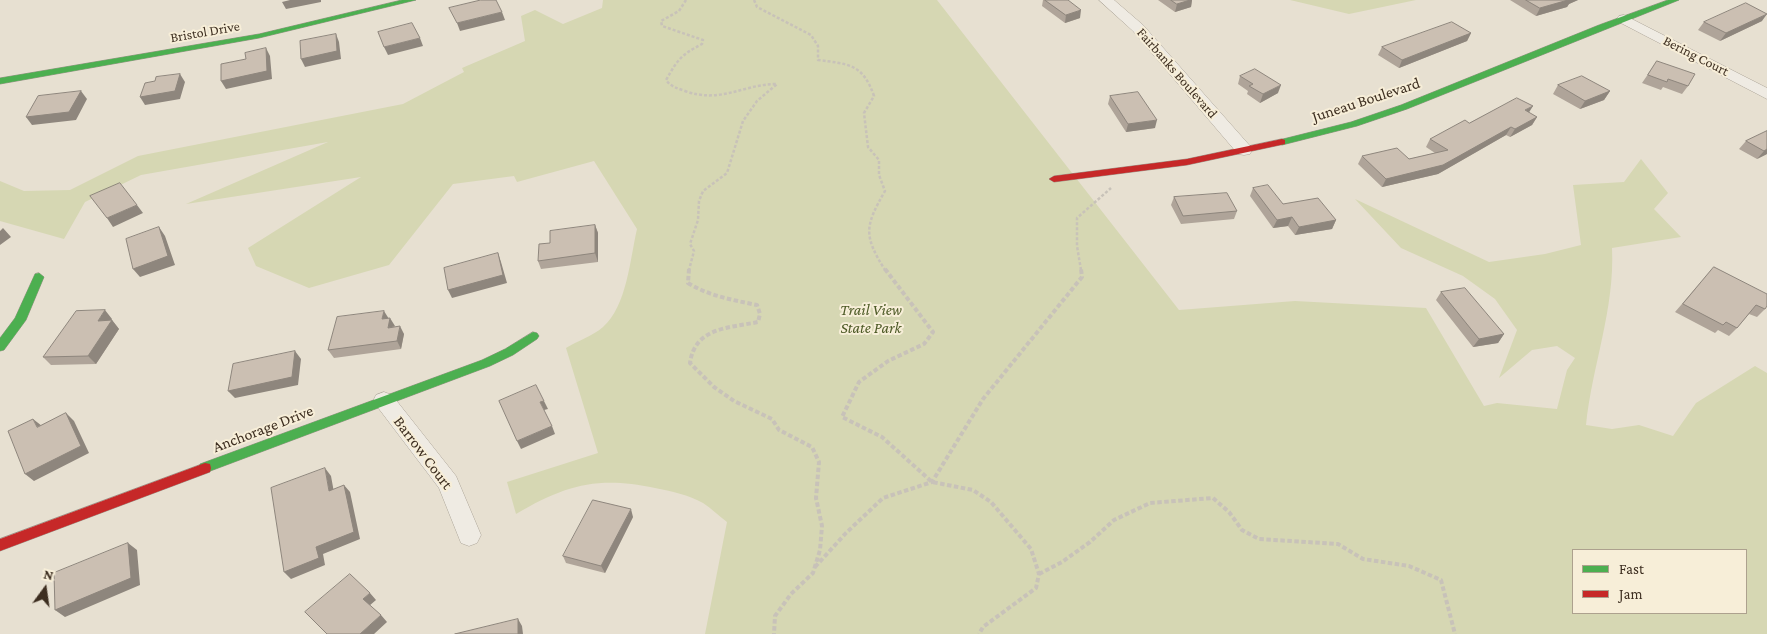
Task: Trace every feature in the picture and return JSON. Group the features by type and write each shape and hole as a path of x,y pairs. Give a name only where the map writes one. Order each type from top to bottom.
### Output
{"street":[{"name":"Bristol Drive","path":"0,81 255,38 324,23 412,0"},
{"name":"Fairbanks Boulevard","path":"1106,0 1138,28 1244,150"},
{"name":"Juneau Boulevard","path":"1054,179 1187,162 1318,134 1404,107 1675,0"},
{"name":"Bering Court","path":"1624,20 1767,94"},
{"path":"0,347 20,320 39,277"},
{"name":"Anchorage Drive","path":"0,545 486,363 509,352 532,336"},
{"name":"Barrow Court","path":"384,401 448,483 469,534"}],"path":[{"path":"686,0 679,11 661,21 662,26 676,33 699,37 703,40 702,44 684,53 675,64 666,80 670,86 690,93 720,96 768,84 777,84 757,101 743,121 730,167 726,173 703,191 699,201 698,220 690,244 694,251 692,263 687,272 688,283 700,290 757,305 760,314 758,322 709,332 698,341 690,354 690,364 714,387 734,401 756,410 772,420 778,430 794,440 812,447 819,462 820,480 816,498 822,526 815,568 813,573 791,594 775,616 774,634"},
{"path":"754,0 758,7 811,35 818,46 818,60 855,66 869,79 874,96 864,114 868,147 879,160 879,175 885,191 876,207 868,229 878,260 934,332 924,344 888,361 859,382 842,417 882,437 932,482"},
{"path":"932,482 982,399 1082,277 1077,246 1077,218 1129,170"},
{"path":"815,568 846,533 883,498 932,482 973,490 991,502 1031,549 1040,574 1036,588 983,627 979,634"},
{"path":"1040,574 1062,562 1090,542 1114,520 1150,503 1213,498 1229,512 1242,530 1259,539 1338,544 1363,559 1409,566 1441,580 1455,634"}],"green space":[{"name":"Trail View State Park","path":"603,0 937,0 1179,310 1295,301 1426,308 1484,406 1497,403 1557,409 1567,370 1575,358 1557,346 1532,350 1499,378 1517,330 1495,299 1463,276 1401,248 1355,199 1489,262 1545,254 1581,245 1573,185 1624,182 1641,159 1668,193 1654,209 1681,237 1612,248 1612,271 1607,315 1586,425 1612,429 1639,425 1673,436 1696,403 1755,366 1767,373 1767,634 705,634 727,522 709,507 692,498 667,490 634,484 599,483 567,490 516,514 507,482 598,453 566,348 599,330 611,318 622,295 637,229 594,161 517,182 514,176 453,184 389,265 309,288 256,266 248,248 361,177 186,204 328,142 141,175 85,202 64,239 0,221 0,181 24,191 70,190 138,156 403,104 464,72 462,68 525,41 521,16 535,10 563,24 602,8"},
{"path":"1290,0 1416,0 1349,14"}],"building":[{"path":"481,0 496,0 502,12 457,23 449,8"},
{"path":"1045,0 1068,0 1081,10 1066,15"},
{"path":"1171,0 1190,0 1177,4"},
{"path":"1526,0 1568,0 1540,8"},
{"path":"1746,3 1767,14 1726,33 1704,22"},
{"path":"1452,22 1471,33 1402,60 1382,47"},
{"path":"412,23 420,38 384,47 378,32"},
{"path":"336,34 337,51 301,59 300,41"},
{"path":"266,48 267,71 221,81 221,64 246,59 245,53"},
{"path":"1657,61 1695,74 1688,86 1668,79 1667,82 1648,75"},
{"path":"1255,69 1281,85 1263,94 1249,86 1253,84 1240,76"},
{"path":"180,74 175,91 140,97 145,83 155,81 156,77"},
{"path":"1582,76 1610,91 1585,101 1558,85"},
{"path":"81,91 69,112 26,117 38,96"},
{"path":"1138,92 1157,120 1128,124 1110,96"},
{"path":"1517,98 1533,106 1525,110 1537,117 1515,129 1511,127 1443,165 1386,179 1362,156 1397,148 1409,159 1448,150 1430,139 1465,120 1469,123"},
{"path":"1767,131 1767,149 1764,151 1746,141"},
{"path":"120,183 137,205 107,218 90,196"},
{"path":"1268,185 1283,204 1318,198 1336,220 1299,227 1292,217 1277,220 1253,188"},
{"path":"1227,193 1237,211 1183,216 1174,197"},
{"path":"595,225 595,253 538,261 539,244 550,243 550,231"},
{"path":"159,227 168,256 133,269 126,239"},
{"path":"498,253 503,275 448,290 444,268"},
{"path":"1714,267 1767,294 1767,306 1765,309 1756,305 1737,328 1726,322 1723,325 1683,304"},
{"path":"1465,288 1504,334 1479,339 1441,292"},
{"path":"105,310 98,321 112,320 88,356 43,357 76,311"},
{"path":"384,311 382,319 390,318 388,328 400,326 397,341 328,350 337,317"},
{"path":"295,351 292,377 228,391 233,364"},
{"path":"536,385 544,401 540,402 552,426 517,441 499,401"},
{"path":"66,413 81,446 25,474 8,431 33,419 37,427"},
{"path":"325,468 329,491 344,485 354,532 316,547 319,558 284,572 271,488"},
{"path":"593,500 631,509 601,566 563,556"},
{"path":"128,543 131,578 55,610 54,573"},
{"path":"350,574 370,593 363,599 381,615 360,634 327,634 305,612"},
{"path":"518,619 518,634 455,634"}],"traffic: fast":[{"path":"0,81 259,36 412,0"},
{"path":"1282,142 1354,124 1404,107 1602,27 1675,0"},
{"path":"0,347 20,320 39,277"},
{"path":"205,468 486,363 509,352 533,336"}],"traffic: jam":[{"path":"1054,179 1187,162 1282,142"},
{"path":"0,545 205,468"}]}
